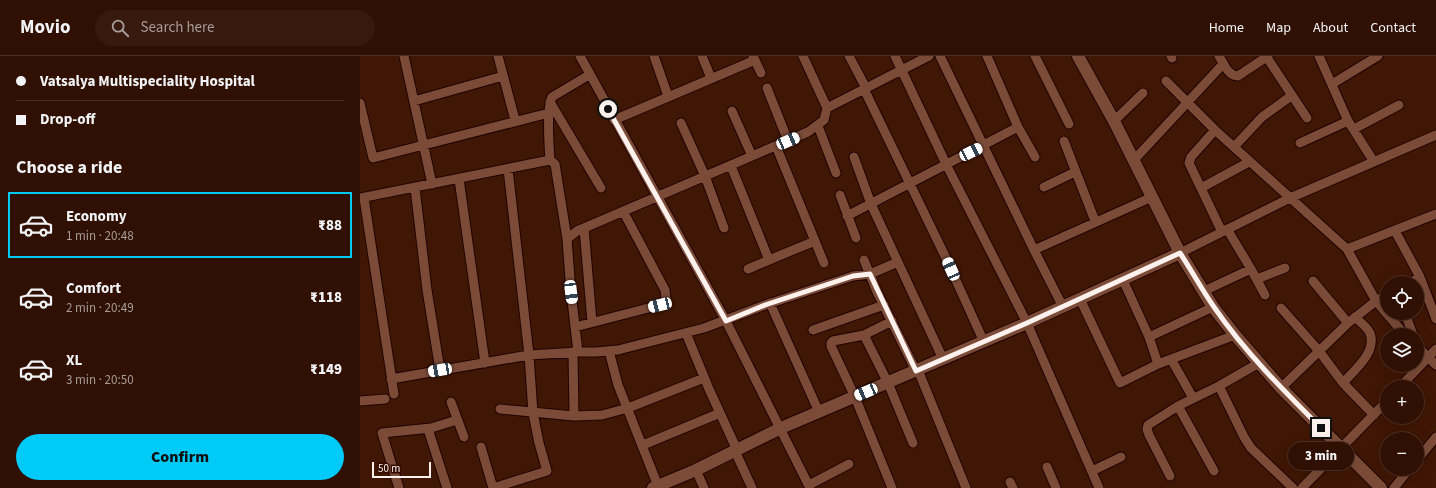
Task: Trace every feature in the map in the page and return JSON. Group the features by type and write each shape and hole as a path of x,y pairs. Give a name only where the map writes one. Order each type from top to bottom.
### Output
{"street":[{"path":"404,56 432,184"},
{"path":"498,56 515,120"},
{"path":"580,56 589,75 726,321 810,487 849,464"},
{"path":"654,56 668,96"},
{"path":"702,56 711,78"},
{"path":"567,239 577,231 731,166 818,126 824,120 827,108 803,56"},
{"path":"849,56 944,254 984,342"},
{"path":"894,56 946,164 1027,323 1099,488"},
{"path":"827,108 929,56"},
{"path":"940,56 1034,250 1063,306"},
{"path":"987,56 1018,127 1035,156"},
{"path":"1035,56 1069,124"},
{"path":"1078,56 1114,121 1180,253 1213,307 1281,388 1381,488"},
{"path":"1134,160 1188,103 1221,60 1233,76 1238,76 1267,56 1307,118"},
{"path":"1319,56 1348,120 1374,162"},
{"path":"1332,84 1378,56"},
{"path":"614,120 754,58 761,73"},
{"path":"550,160 549,112 552,97 589,75"},
{"path":"414,101 503,76"},
{"path":"1166,81 1249,162 1347,249 1376,301 1399,328"},
{"path":"767,88 788,141"},
{"path":"1114,121 1143,93"},
{"path":"1234,147 1262,117 1292,96"},
{"path":"550,102 601,188"},
{"path":"360,104 373,158 549,112"},
{"path":"1354,130 1399,104"},
{"path":"732,111 752,156"},
{"path":"1300,143 1348,120"},
{"path":"681,123 705,176 724,228"},
{"path":"818,126 836,174"},
{"path":"847,216 1018,127"},
{"path":"1215,130 1189,160 1190,166 1225,230 1251,269 1265,295"},
{"path":"608,351 618,384 642,445 654,487 696,470 781,428 984,342 1123,280 1290,198 1436,135"},
{"path":"1064,141 1095,221"},
{"path":"776,146 824,262"},
{"path":"854,157 872,204 943,359"},
{"path":"394,394 362,198 550,160"},
{"path":"550,160 555,164 567,239 575,327 574,416"},
{"path":"1201,188 1249,162"},
{"path":"731,166 769,260"},
{"path":"480,447 493,488 547,471 539,443 534,413 508,169"},
{"path":"1044,187 1075,172"},
{"path":"459,179 485,363"},
{"path":"415,188 427,290 440,370"},
{"path":"840,195 856,238"},
{"path":"1034,250 1095,221 1152,197"},
{"path":"575,327 660,305 665,302 666,298 664,290 623,211"},
{"path":"1347,249 1436,214"},
{"path":"584,228 592,322"},
{"path":"1395,231 1419,276"},
{"path":"748,269 815,241"},
{"path":"864,260 884,305 917,370 966,488"},
{"path":"391,379 529,355 618,350 686,333 726,321 770,303 853,276 870,274 898,262"},
{"path":"1257,280 1285,268"},
{"path":"1204,291 1251,269"},
{"path":"1123,280 1149,337 1158,364"},
{"path":"1312,281 1352,320 1370,333 1371,338 1369,351 1343,383"},
{"path":"1424,288 1436,319"},
{"path":"1080,299 1120,383 1158,364 1235,335"},
{"path":"1281,388 1352,320 1380,299"},
{"path":"770,303 819,412"},
{"path":"813,330 884,305"},
{"path":"1149,337 1213,307"},
{"path":"1281,308 1319,351 1343,383 1374,415"},
{"path":"892,321 864,335 833,341 831,343 892,488"},
{"path":"686,333 752,488"},
{"path":"864,335 888,383 913,443"},
{"path":"1406,380 1428,356 1436,350"},
{"path":"1424,352 1436,365"},
{"path":"1171,359 1193,398"},
{"path":"1170,476 1149,436 1147,429 1148,425 1178,406 1219,386 1259,363"},
{"path":"500,409 574,416 602,415 628,408 704,378"},
{"path":"1219,386 1251,448 1293,488"},
{"path":"360,401 385,399"},
{"path":"451,402 464,437"},
{"path":"1178,406 1214,471"},
{"path":"1302,488 1380,409"},
{"path":"642,445 720,413"},
{"path":"399,488 382,433 428,428 457,420"},
{"path":"428,428 447,488"},
{"path":"1424,452 1436,437"},
{"path":"1092,471 1121,457"},
{"path":"1047,467 1056,488"},
{"path":"696,470 704,488"},
{"path":"1394,488 1403,476"}],"route":[{"path":"608,109 726,321 765,305 853,276 870,274 877,292 916,371 1027,323 1180,253 1213,307 1235,335 1281,388 1321,428"}]}
